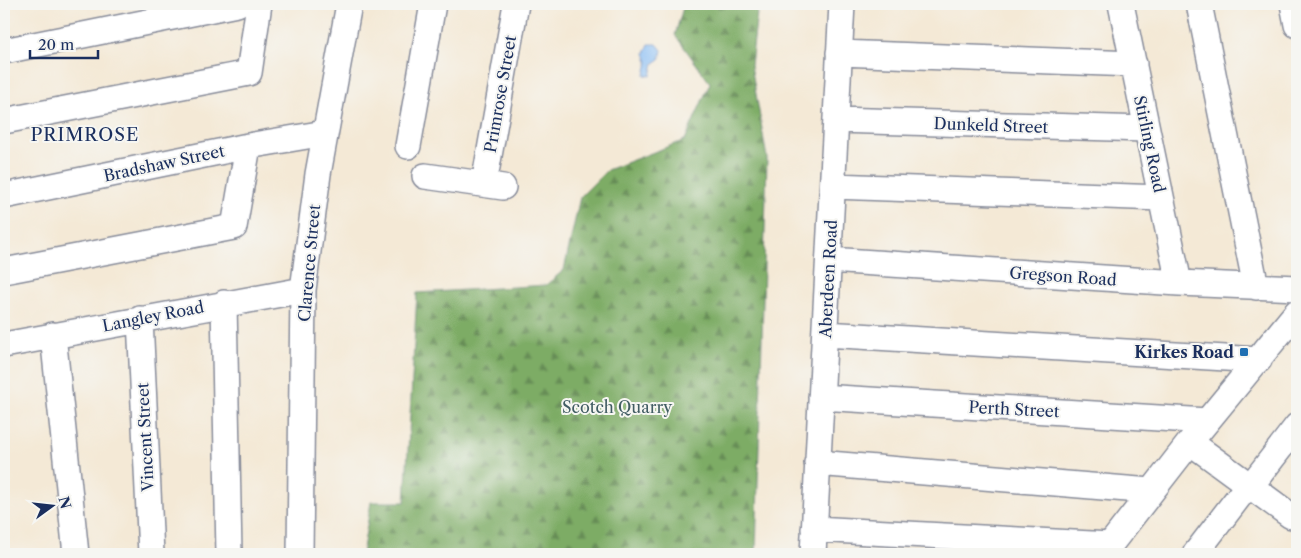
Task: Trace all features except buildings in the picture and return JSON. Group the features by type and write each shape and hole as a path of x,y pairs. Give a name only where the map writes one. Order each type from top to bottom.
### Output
{"street":[{"path":"4,51 237,4"},
{"path":"4,121 249,73 260,4"},
{"name":"Clarence Street","path":"300,554 303,290 325,133 349,4"},
{"path":"408,146 433,4"},
{"name":"Primrose Street","path":"425,176 493,185 516,4"},
{"name":"Aberdeen Road","path":"813,554 842,4"},
{"name":"Stirling Road","path":"1121,4 1179,283"},
{"path":"1199,4 1256,287"},
{"path":"1293,4 1297,25"},
{"path":"839,54 1134,64"},
{"name":"Dunkeld Street","path":"836,120 1146,129"},
{"name":"Bradshaw Street","path":"4,196 248,146 325,133"},
{"path":"4,271 234,227 248,146"},
{"path":"833,186 1161,198"},
{"name":"Gregson Road","path":"829,260 1179,283 1297,288"},
{"name":"Langley Road","path":"4,345 224,303 303,290"},
{"path":"224,303 229,554"},
{"path":"814,529 1107,550 1190,442 1297,312"},
{"name":"Vincent Street","path":"140,319 151,554"},
{"path":"825,334 1259,360"},
{"path":"53,335 76,554"},
{"name":"Perth Street","path":"821,397 1207,421"},
{"path":"1195,554 1240,494 1250,487 1297,426"},
{"path":"1190,442 1250,487 1292,516 1297,516"},
{"path":"817,463 1151,491"}],"green space":[{"name":"Scotch Quarry","path":"684,4 758,4 751,65 767,158 756,554 595,554 588,546 569,554 362,554 371,502 405,502 417,293 546,285 564,270 580,197 607,170 685,140 710,83 675,35"}],"water":[{"path":"649,44 657,44 662,50 660,59 654,63 651,76 645,75 648,62 645,53"}],"place":[{"name":"Kirkes Road","path":"1244,352"}],"district":[{"name":"PRIMROSE","path":"85,135"}]}
